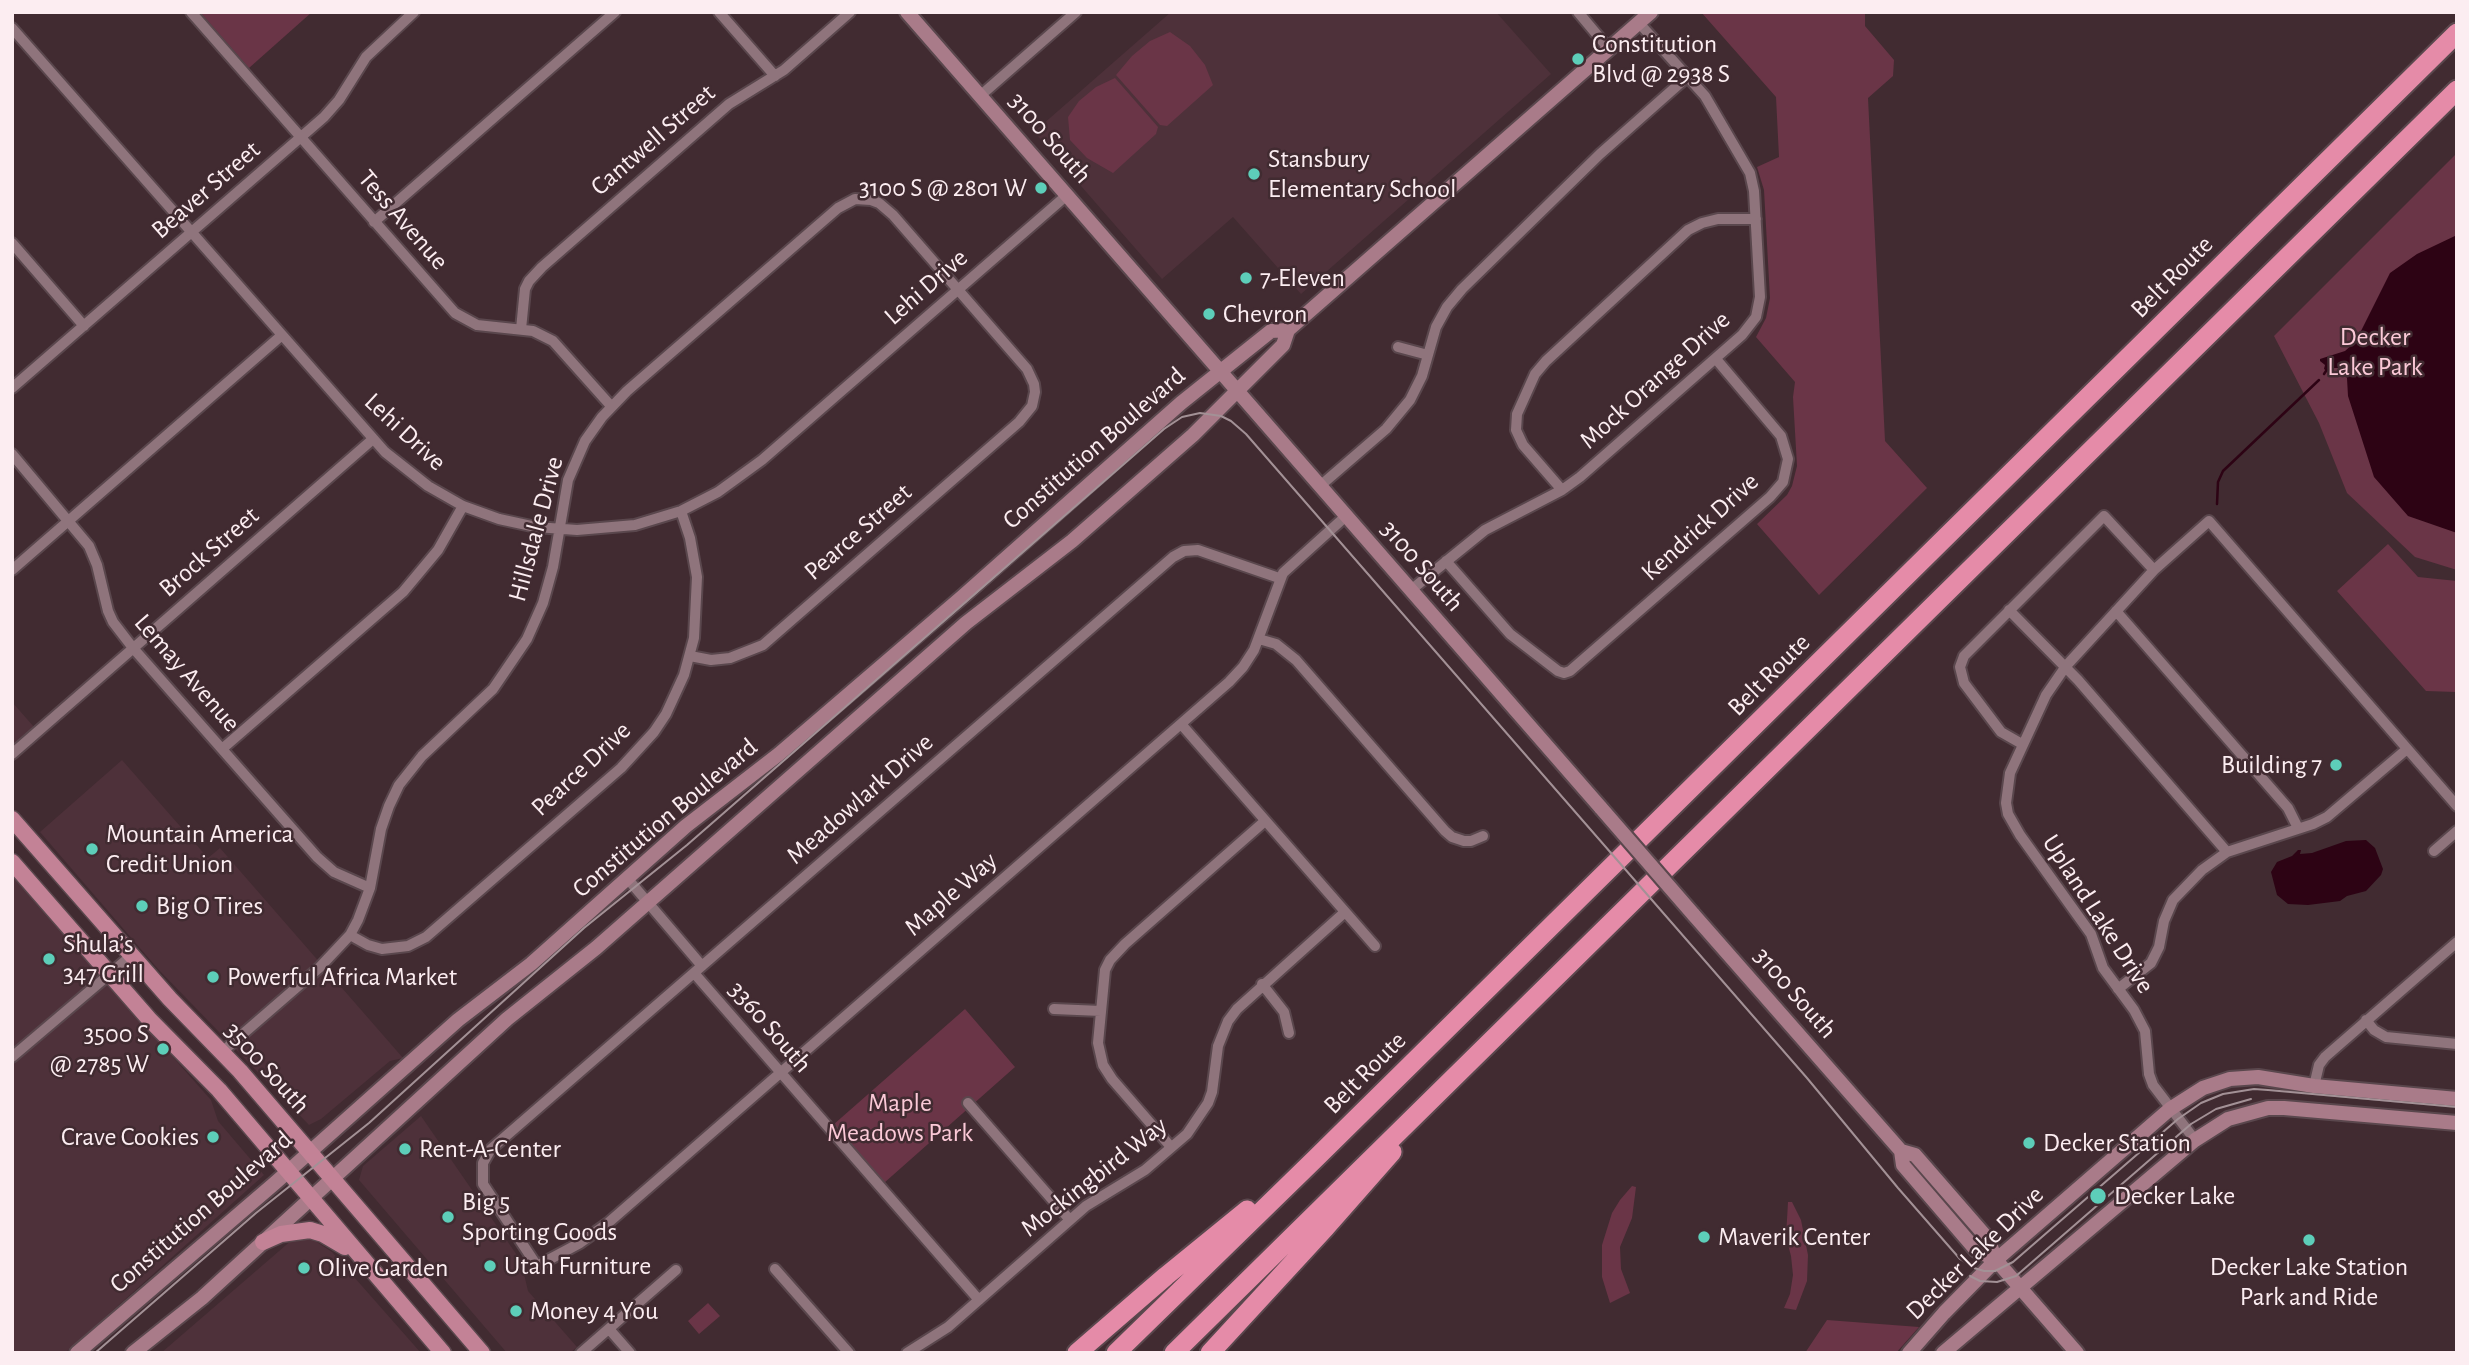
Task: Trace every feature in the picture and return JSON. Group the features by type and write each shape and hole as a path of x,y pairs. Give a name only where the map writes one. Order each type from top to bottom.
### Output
{"highway":[{"name":"Belt Route","path":"1116,1353 2457,33"},
{"path":"1174,1353 2457,90"},
{"path":"1210,1353 1357,1194 1439,1090"},
{"path":"1077,1353 1203,1245 1315,1159"}],"main road":[{"name":"3100 South","path":"907,12 1901,1152 1903,1165 1976,1250 1996,1260 2077,1353"},
{"name":"Constitution Boulevard","path":"133,1353 180,1317 507,1019 596,948 966,623 1072,541 1193,435 1283,345 1288,330 1651,12"},
{"name":"Constitution Boulevard","path":"77,1353 465,1014 531,964 706,810 779,754 962,597 1181,403 1271,331 1288,330"},
{"name":"3500 South","path":"12,819 170,999 222,1052 482,1353"},
{"name":"3500 South","path":"12,862 149,1019 219,1090 443,1353"},
{"name":"Decker Lake Drive","path":"1909,1353 1996,1260 2170,1109 2203,1088 2243,1077 2258,1077 2314,1086 2457,1099"},
{"name":"Decker Lake Drive","path":"1942,1353 2195,1140 2228,1119 2269,1108 2312,1109 2457,1123"},
{"path":"263,1242 281,1234 310,1230 342,1245 365,1263"}],"street":[{"name":"Tess Avenue","path":"191,12 448,307 462,318 485,327 521,328 553,341 611,406"},
{"name":"Beaver Street","path":"12,388 301,138 332,109 358,67 375,47 414,12"},
{"path":"374,222 615,12"},
{"path":"719,12 775,76"},
{"name":"Cantwell Street","path":"521,328 526,289 535,273 729,104 775,76 850,12"},
{"path":"980,96 1076,12"},
{"path":"1578,12 1609,49"},
{"name":"Mock Orange Drive","path":"1411,590 1485,530 1562,490 1580,477 1748,330 1759,310 1754,191 1746,165 1705,96 1639,23"},
{"name":"Lehi Drive","path":"12,28 373,439 413,476 463,506 499,519 559,530 635,525 681,511 718,492 749,471 1067,195"},
{"path":"1320,486 1396,419 1417,389 1441,317 1462,289 1610,145 1687,78"},
{"name":"Hillsdale Drive","path":"222,1052 319,968 350,935 370,888 381,828 400,785 422,756 493,689 527,639 543,603 553,567 564,495 574,465 585,441 611,406 832,212 849,201 871,200 886,208 958,289"},
{"path":"1562,490 1523,445 1516,430 1517,414 1535,374 1688,230 1702,222 1718,219 1756,219"},
{"path":"12,243 84,326"},
{"name":"Pearce Street","path":"690,656 711,660 730,658 763,645 1019,422 1034,400 1034,384 1027,369 958,289"},
{"path":"12,570 282,335"},
{"path":"1398,347 1428,355"},
{"name":"Kendrick Drive","path":"1446,561 1510,634 1564,673 1572,670 1774,494 1783,482 1788,459 1781,436 1716,359"},
{"name":"Brock Street","path":"12,754 373,439"},
{"name":"Lemay Avenue","path":"12,454 84,537 94,555 113,622 134,648 325,865 370,888"},
{"path":"222,749 403,592 438,550 463,506"},
{"name":"Pearce Drive","path":"350,935 374,947 390,949 417,942 434,931 638,751 666,714 684,675 694,638 697,577 690,538 681,511"},
{"name":"Maple Way","path":"537,1266 599,1230 1244,667 1259,639 1279,578 1346,516"},
{"path":"2022,744 1998,728 1965,683 1960,667 1968,652 2104,516 2154,570"},
{"name":"Upland Lake Drive","path":"2195,1140 2153,1085 2148,1073 2147,1043 2140,1019 2103,968 2091,934 2008,814 2007,786 2022,744 2050,687 2154,570 2209,521 2407,749"},
{"name":"Meadowlark Drive","path":"537,1266 483,1184 483,1163 491,1149 1173,557 1185,551 1198,550 1279,578"},
{"path":"2009,610 2066,666 2227,852"},
{"path":"2116,611 2288,808 2298,828"},
{"path":"1259,639 1276,645 1296,660 1445,831 1464,841 1483,836"},
{"path":"1181,724 1375,946"},
{"path":"2118,989 2143,970 2156,955 2168,909 2178,893 2202,870 2227,852 2327,817 2407,749 2457,806"},
{"path":"1171,1147 1107,1073 1099,1050 1105,970 1116,951 1265,821"},
{"path":"2434,851 2457,831"},
{"name":"3360 South","path":"627,878 781,1073 979,1300"},
{"name":"Mockingbird Way","path":"907,1353 938,1334 1094,1200 1139,1174 1195,1124 1212,1092 1218,1046 1228,1021 1262,984 1345,912"},
{"path":"2314,1086 2322,1060 2457,942"},
{"path":"12,1057 132,955"},
{"path":"1262,984 1284,1012 1289,1033"},
{"path":"1054,1009 1101,1011"},
{"path":"2366,1020 2374,1030 2386,1037 2457,1044"},
{"path":"968,1102 1070,1220"},
{"path":"775,1269 849,1353"},
{"path":"581,1353 676,1270"},
{"path":"609,1329 630,1353"}],"shaded area":[{"name":"Stansbury Elementary School","path":"1171,12 1496,12 1551,74 1301,294 1233,217 1162,279 1034,132"},
{"path":"2457,235 2457,533 2408,516 2374,477 2348,396 2347,378 2341,368 2332,368 2328,372 2320,359 2345,351 2356,341 2390,273 2417,254"},
{"path":"12,702 42,736 12,763"},
{"path":"122,760 208,858 220,848 403,1058 390,1061 321,1119 309,1125 158,969 40,832"},
{"path":"2366,840 2375,848 2383,869 2366,891 2347,896 2340,901 2308,905 2288,904 2277,895 2271,872 2277,862 2292,856 2298,850 2301,850 2300,854 2312,853 2346,841"},
{"path":"12,876 211,1100 218,1121 264,1175 65,1353 12,1353"},
{"path":"421,1116 521,1261 528,1291 577,1347 570,1353 507,1353 359,1180 363,1166"},
{"path":"303,1233 332,1252 421,1353 161,1353 293,1239"}],"green space":[{"path":"200,12 312,12 249,68"},
{"path":"1701,12 1865,12 1865,26 1894,60 1893,76 1868,98 1885,441 1927,488 1819,595 1757,524 1787,495 1797,466 1793,397 1795,382 1756,337 1766,318 1770,298 1764,190 1757,167 1779,157 1776,97"},
{"path":"1170,32 1190,46 1205,65 1213,85 1167,126 1160,125 1116,75 1132,56 1150,41"},
{"path":"1115,78 1158,127 1156,134 1113,173 1087,158 1070,140 1068,117 1079,101 1096,87"},
{"name":"Decker Lake Park","path":"2457,153 2457,570 2415,557 2347,493 2319,423 2274,336"},
{"path":"2388,544 2418,577 2457,581 2456,692 2426,691 2337,591"},
{"name":"Maple Meadows Park","path":"965,1009 1015,1067 884,1183 833,1125"},
{"path":"1632,1186 1636,1187 1632,1218 1620,1247 1621,1269 1630,1293 1610,1303 1602,1277 1602,1245 1612,1213"},
{"path":"1788,1202 1792,1202 1801,1220 1808,1255 1807,1281 1796,1310 1784,1308 1790,1294 1793,1275 1786,1237"},
{"path":"708,1303 720,1316 699,1334 688,1321"},
{"path":"1827,1320 1919,1327 1896,1353 1805,1353"}],"waterway":[{"path":"2217,504 2218,482 2223,471 2319,380"}],"tram line":[{"path":"95,1353 256,1213 369,1123 584,928 687,845 1164,429 1182,417 1200,413 1221,416 1246,434 1807,1078 1898,1188 1960,1259 1974,1268 1995,1271 2013,1262 2178,1119 2201,1103 2223,1094 2254,1089 2457,1107"},
{"path":"1970,1276 1980,1281 1997,1282 2016,1276 2191,1124 2216,1109 2251,1099"}],"place":[{"name":"Constitution Blvd @ 2938 S","path":"1578,59"},
{"name":"Stansbury Elementary School","path":"1254,174"},
{"name":"3100 S @ 2801 W","path":"1041,188"},
{"name":"7-Eleven","path":"1246,278"},
{"name":"Chevron","path":"1209,314"},
{"name":"Building 7","path":"2336,765"},
{"name":"Mountain America Credit Union","path":"92,849"},
{"name":"Big O Tires","path":"142,906"},
{"name":"Shula’s 347 Grill","path":"49,959"},
{"name":"Powerful Africa Market","path":"213,977"},
{"name":"3500 S @ 2785 W","path":"163,1049"},
{"name":"Crave Cookies","path":"213,1137"},
{"name":"Decker Station","path":"2029,1143"},
{"name":"Rent-A-Center","path":"405,1149"},
{"name":"Decker Lake","path":"2098,1196"},
{"name":"Big 5 Sporting Goods","path":"448,1217"},
{"name":"Maverik Center","path":"1704,1237"},
{"name":"Decker Lake Station Park and Ride","path":"2309,1240"},
{"name":"Utah Furniture","path":"490,1266"},
{"name":"Olive Garden","path":"304,1268"},
{"name":"Money 4 You","path":"516,1311"}]}
